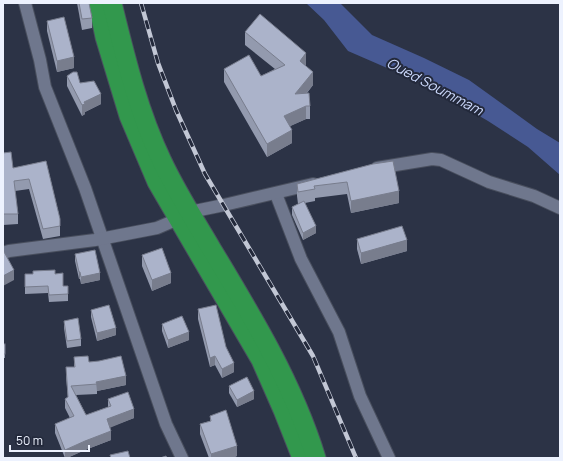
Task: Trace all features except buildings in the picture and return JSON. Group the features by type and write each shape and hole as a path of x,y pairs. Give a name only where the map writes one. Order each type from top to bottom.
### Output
{"highway":[{"path":"98,3 105,37 129,116 157,182 184,216 258,328 285,381 302,420 316,458"},
{"path":"112,3 139,103 184,216 261,360 284,410 302,458"}],"street":[{"path":"24,3 40,60 45,87 85,188 166,424 182,458"},
{"path":"363,171 432,159 441,160 474,176 534,196 560,208"},
{"path":"3,253 157,228 184,216 327,180"},
{"path":"276,194 301,259 339,332 360,396 389,458"}],"water":[{"name":"Oued Soummam","path":"306,3 340,3 372,35 469,80 537,129 560,143 560,175 528,147 488,121 424,84 348,51 324,20"}],"railway":[{"path":"141,3 158,63 176,110 205,174 313,356 356,458"}]}
